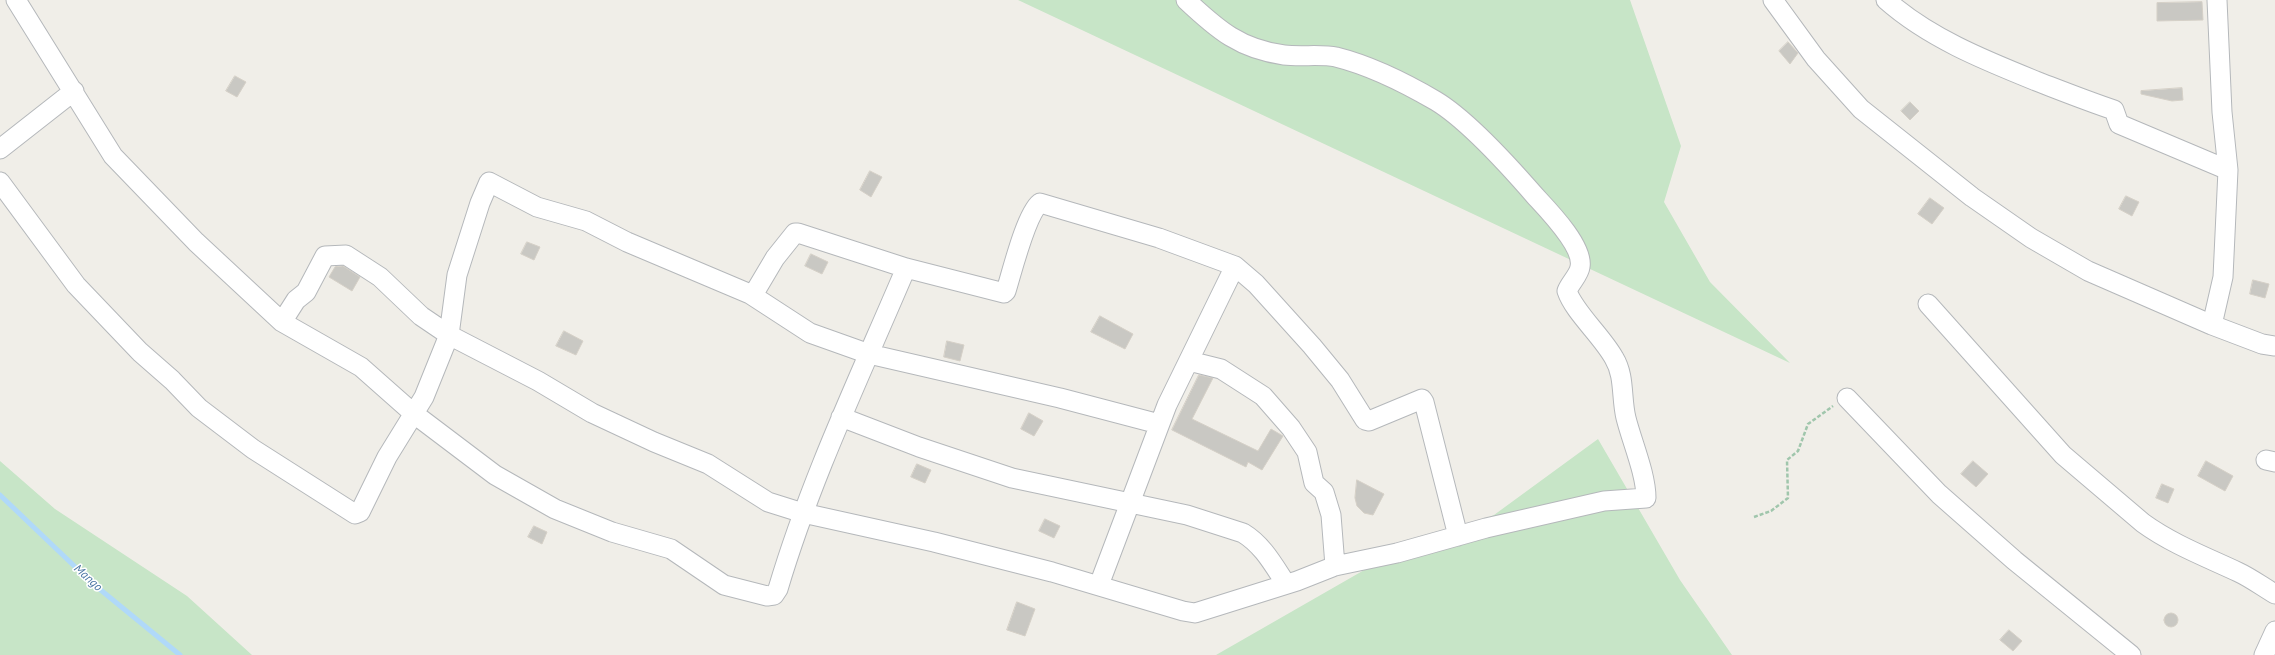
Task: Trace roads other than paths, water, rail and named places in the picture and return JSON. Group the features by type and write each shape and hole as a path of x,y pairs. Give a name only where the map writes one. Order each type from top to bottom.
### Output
{"street":[{"path":"16,0 74,91 113,156 196,242 282,322 361,367 414,413 495,475 555,509 612,532 671,549 724,585 767,596 774,595 778,589 803,513 841,417 906,268"},
{"path":"282,322 296,300 306,292 325,256 346,254 380,277 421,316 448,335 538,381 592,413 654,442 708,464 768,502 803,513 934,542 1099,585 1183,611 1195,613 1286,584 1335,566 1397,553 1458,536 1604,501 1646,498 1636,450 1626,417 1621,374 1615,359 1597,332 1574,306 1567,291 1580,268 1580,258 1560,224 1519,177 1473,131 1436,101 1361,65 1334,57 1285,55 1265,51 1232,39 1186,0"},
{"path":"1772,0 1816,59 1862,109 1972,197 2031,238 2088,271 2212,325 2262,344 2275,346"},
{"path":"1886,0 1903,16 1955,46 2083,100 2114,110 2119,124 2228,170"},
{"path":"2212,325 2223,277 2228,170 2222,112 2217,0"},
{"path":"0,149 74,91"},
{"path":"0,182 76,285 140,352 172,380 198,408 253,449 354,514 360,512 387,457 424,397 448,335 457,275 480,203 489,182 537,207 586,221 627,242 750,294 810,333 869,354 1068,400 1159,424"},
{"path":"750,294 756,290 775,258 785,248 792,236 798,233 906,268 1004,293 1006,291 1027,225 1035,207 1040,204 1159,238 1235,266 1256,284 1312,346 1340,380 1365,420 1369,421 1422,399 1458,536"},
{"path":"1099,585 1159,424 1235,266"},
{"path":"1928,304 2063,455 2143,523 2154,531 2201,556 2240,573 2275,594"},
{"path":"1189,361 1221,369 1263,396 1291,428 1307,452 1314,483 1324,492 1330,509 1335,566"},
{"path":"1847,398 1939,494 2026,570 2131,655"},
{"path":"841,417 972,466 1058,489 1187,515 1243,533 1251,538 1269,558 1286,584"},
{"path":"2264,655 2275,631"}],"waterway":[{"name":"Mango","path":"0,495 91,582 180,655"}]}
